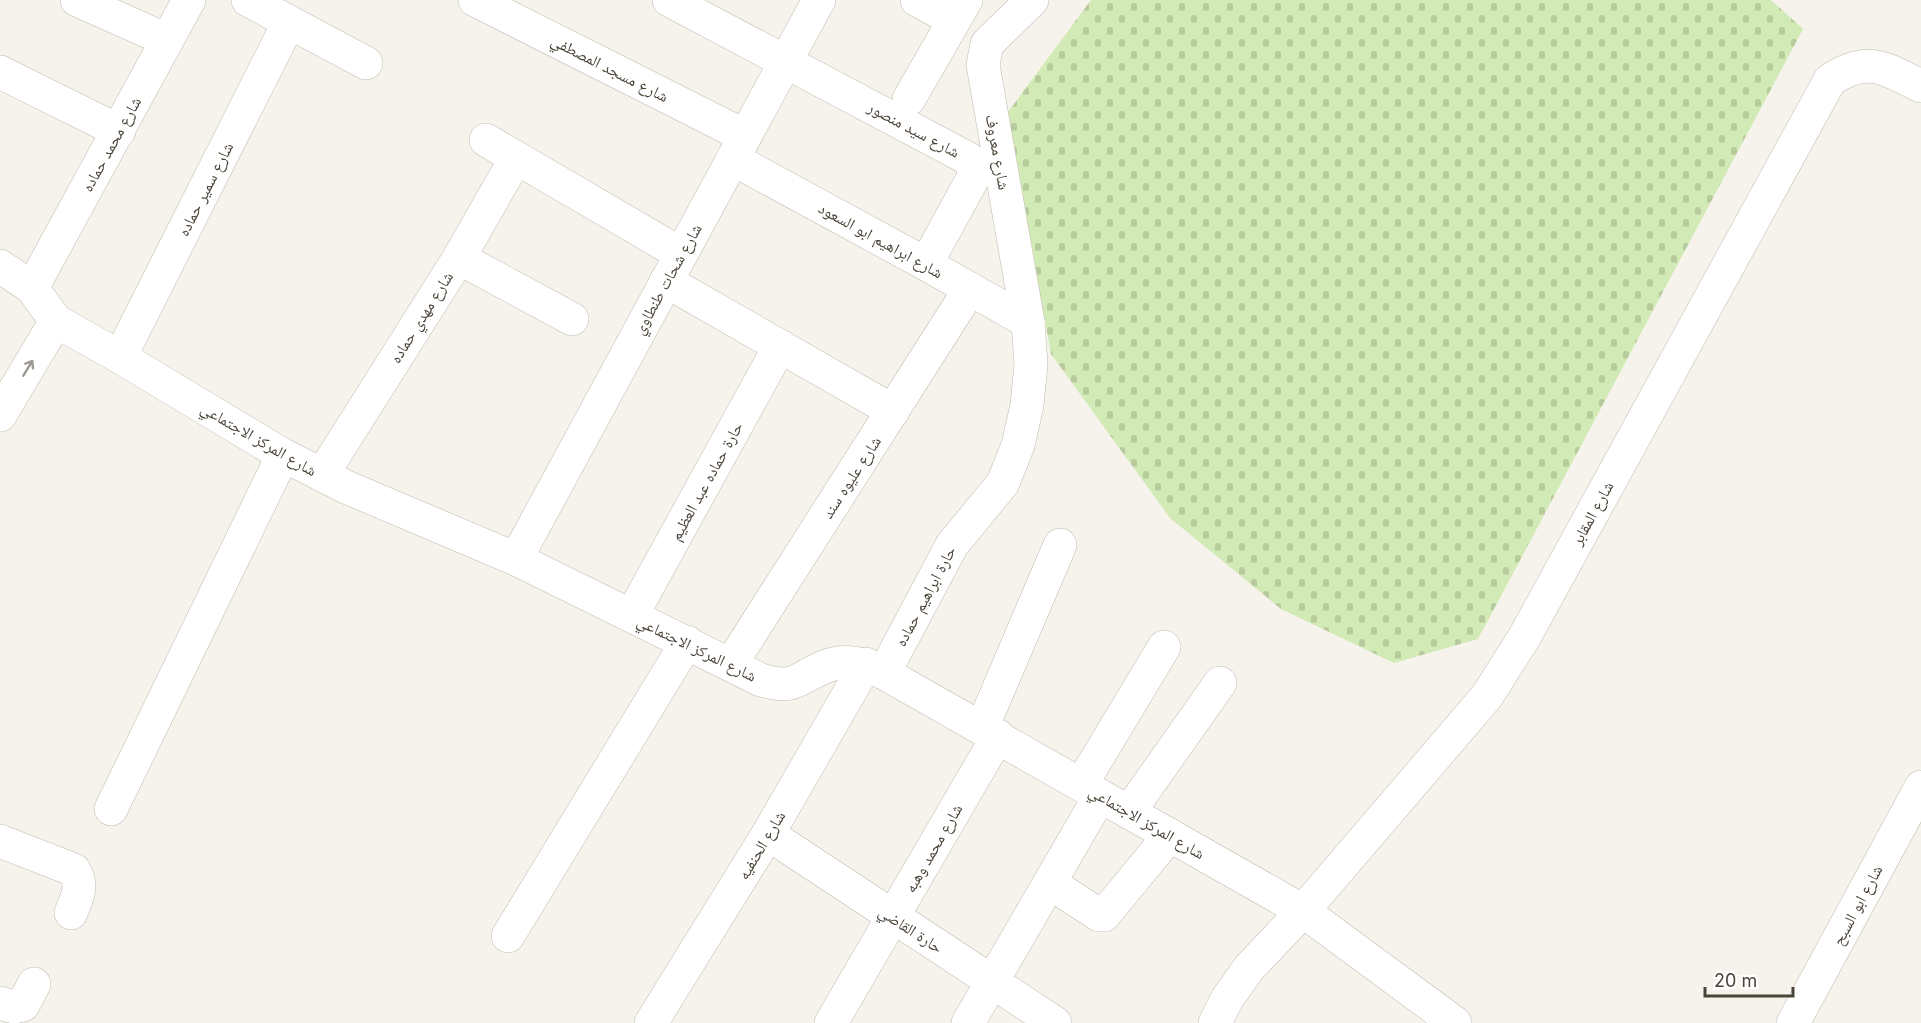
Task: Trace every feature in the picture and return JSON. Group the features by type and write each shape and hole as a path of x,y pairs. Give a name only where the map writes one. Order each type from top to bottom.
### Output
{"street":[{"path":"77,0 167,40"},
{"name":"شارع محمد حماده","path":"32,288 189,0"},
{"path":"248,0 366,63"},
{"name":"شارع مسجد المصطفي","path":"475,0 739,147"},
{"path":"669,0 786,61"},
{"name":"شارع شحات طنطاوي","path":"516,559 819,0"},
{"path":"909,99 960,10 917,0"},
{"name":"شارع معروف","path":"1028,322 983,64 987,45 1032,0"},
{"name":"شارع سمير حماده","path":"120,357 289,22"},
{"name":"شارع سيد منصور","path":"786,61 969,159 975,170 972,180 926,264"},
{"name":"شارع المقابر","path":"1215,1023 1227,999 1250,968 1303,911 1494,686 1531,626 1830,80 1846,70 1865,65 1885,68 1921,86"},
{"path":"0,72 119,131"},
{"path":"486,140 516,158 674,267 780,346 892,411"},
{"name":"شارع ابراهيم ابو السعود","path":"739,147 926,264 1028,322"},
{"name":"شارع مهدي حماده","path":"322,474 459,258 516,158"},
{"path":"459,258 572,319"},
{"name":"شارع المركز الاجتماعي","path":"0,266 32,288 57,321 283,455 346,487 516,559 761,680 776,684 790,684 825,666 847,662 875,668 1303,911 1455,1023"},
{"name":"شارع عليوه سند","path":"731,664 970,289"},
{"path":"0,415 57,321"},
{"name":"حارة ابراهيم حماده","path":"875,668 952,545 1003,483 1018,445 1027,405 1031,364 1028,322"},
{"name":"حارة حماده عبد العظيم","path":"632,615 780,346"},
{"path":"111,809 283,455"},
{"name":"شارع محمد وهبه","path":"831,1023 893,917 990,732 1060,545"},
{"path":"508,936 687,642"},
{"path":"968,1023 1050,883 1091,790 1164,647"},
{"name":"شارع الحنفيه","path":"651,1023 768,834 875,668"},
{"path":"1129,812 1220,683"},
{"name":"شارع ابو السبح","path":"1793,1023 1921,788"},
{"name":"حارة القاضي","path":"768,834 1055,1023"},
{"path":"1050,883 1099,915 1104,915 1170,835"},
{"path":"0,842 74,870 79,879 79,891 70,913"},
{"path":"0,1003 14,1007 23,1005 34,984"}],"green space":[{"path":"1091,0 1771,0 1803,29 1478,639 1394,663 1281,609 1170,518 1051,354 1008,112"}]}
